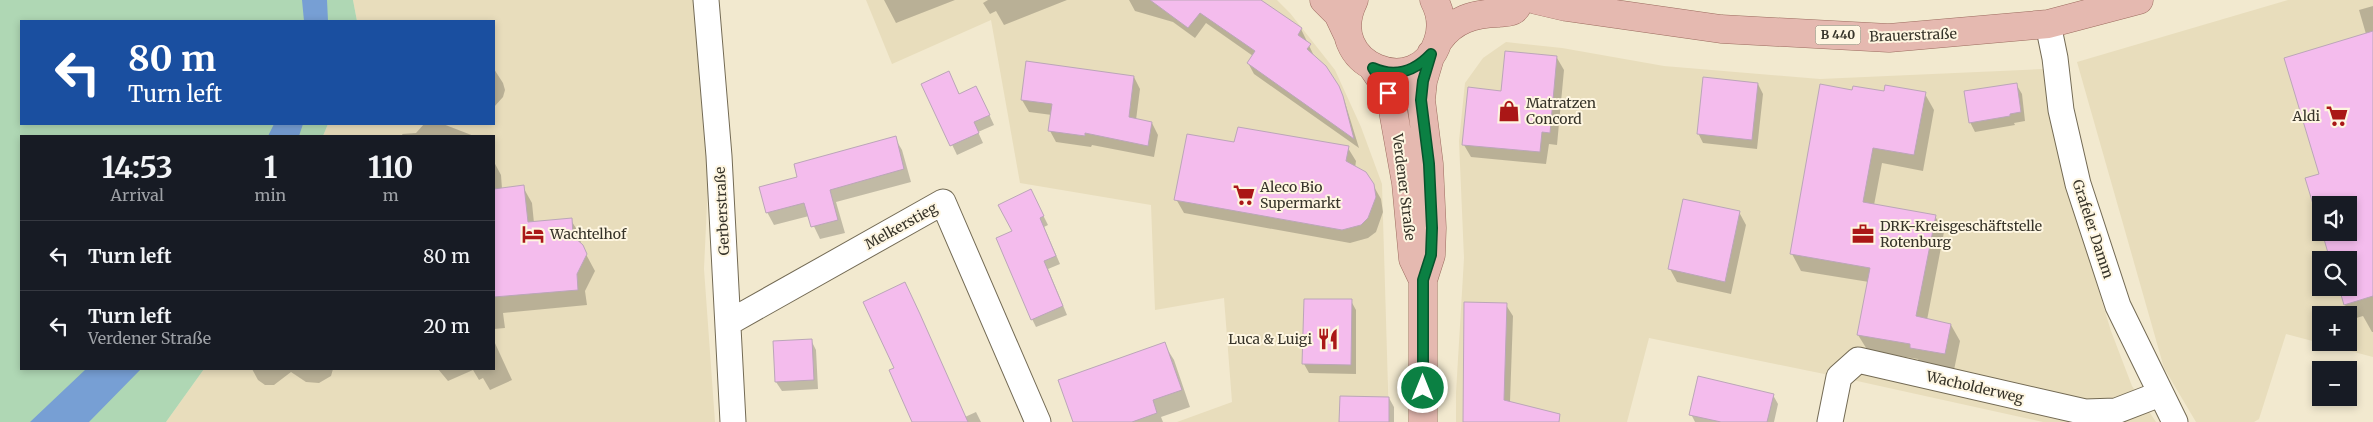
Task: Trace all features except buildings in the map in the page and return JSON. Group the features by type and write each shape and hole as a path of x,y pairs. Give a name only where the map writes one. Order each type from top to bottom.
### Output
{"main road":[{"name":"Verdener Straße","path":"1324,0 1338,14 1354,52 1373,68 1386,87 1392,105 1406,183 1413,257 1423,280"},
{"path":"1347,33 1347,16 1354,0"},
{"path":"1434,0 1441,20 1435,47"},
{"path":"1373,68 1388,72 1404,71 1423,63 1447,29 1461,19 1482,14 1510,12 1521,0"},
{"name":"Brauerstraße","path":"1536,0 1566,7 1721,29 1889,38 2048,24 2139,0"},
{"name":"Verdener Straße","path":"1423,422 1423,280 1431,255 1432,228 1429,164 1422,87 1435,47"}],"street":[{"name":"Gerberstraße","path":"706,0 719,156 733,422"},
{"name":"Grafeler Damm","path":"2048,24 2061,110 2078,184 2118,306 2175,422"},
{"name":"Melkerstieg","path":"728,323 943,202 1038,422"},
{"name":"Wacholderweg","path":"1830,422 1839,377 1858,360 2086,412 2116,411 2160,394"}],"shaded area":[{"path":"353,0 699,0 710,138 704,269 715,422 166,422 203,370 495,370 495,135 323,135 328,125 495,125 495,20 357,20"},
{"path":"866,0 1277,0 1290,13 1335,70 1361,127 1382,184 1389,422 1177,422 1232,402 1224,298 1155,310 1151,205 1020,183 991,20 892,64"},
{"path":"2288,0 2373,0 2373,357 2350,351 2357,351 2357,306 2312,306 2312,341 2286,334 2259,419 2254,422 2196,422 2164,368 2077,62"},
{"path":"1506,42 1562,48 1664,66 1820,79 2043,69 2072,203 2111,331 2132,386 2156,422 2043,422 1649,338 1627,422 1456,422 1464,258 1459,141 1465,83 1483,58"}],"green space":[{"path":"0,0 353,0 357,20 20,20 20,125 328,125 323,135 20,135 20,370 203,370 166,422 0,422"}],"water":[{"path":"302,0 327,0 328,20 304,20"},
{"path":"274,125 303,125 299,135 268,135"},
{"path":"85,370 140,370 89,422 30,422"}],"place":[{"name":"Matratzen Concord","path":"1509,111"},
{"name":"Aldi","path":"2337,116"},
{"name":"Aleco Bio Supermarkt","path":"1244,195"},
{"name":"Wachtelhof","path":"533,234"},
{"name":"DRK-Kreisgeschäftstelle Rotenburg","path":"1863,234"},
{"name":"Luca & Luigi","path":"1328,339"}],"route":[{"path":"1388,93 1373,68 1388,72 1404,71 1423,63 1431,54 1426,67 1421,100 1429,164 1432,228 1430,261 1423,276 1423,388"}]}
